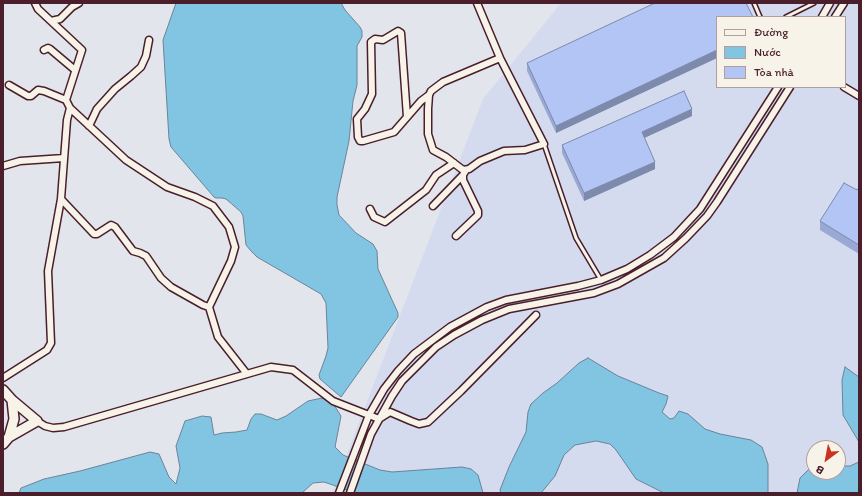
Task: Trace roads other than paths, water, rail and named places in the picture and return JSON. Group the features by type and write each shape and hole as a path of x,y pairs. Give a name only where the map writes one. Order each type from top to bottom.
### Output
{"street":[{"path":"36,3 38,9 82,50 66,100"},
{"path":"51,21 60,19 72,7 79,3"},
{"path":"433,206 464,172 480,161 504,151 525,150 544,144 500,58 477,3"},
{"path":"823,16 830,3"},
{"path":"836,16 844,3"},
{"path":"407,117 400,33 398,31 383,40 375,39 371,42 372,94 365,109 357,119 358,137 360,141 394,132 421,101 429,96"},
{"path":"89,126 97,109 115,90 141,67 146,56 148,40"},
{"path":"44,50 48,48 50,49 75,70"},
{"path":"456,236 478,215 478,212 463,180 463,170 433,150 428,134 429,96 431,91 443,82 500,58"},
{"path":"9,85 28,96 31,96 38,90 66,100 70,108 126,160 167,187 195,196 213,206 229,227 235,247 231,261 209,307 218,337 247,374"},
{"path":"339,492 369,415 384,389 414,354 462,319 487,307 506,300 602,280 627,269 650,255 674,237 700,210 777,88"},
{"path":"350,493 371,434 392,396 402,381 436,347 454,335 482,320 509,309 594,293 618,284 664,258 707,216 789,88"},
{"path":"846,88 859,96"},
{"path":"3,378 47,350 51,343 48,271 61,199 67,120 70,108"},
{"path":"3,166 20,161 64,158"},
{"path":"370,209 374,217 385,222 426,190 436,175 454,163"},
{"path":"61,199 94,234 97,234 111,225 115,227 133,252 146,256 158,274 171,287 209,307"},
{"path":"379,419 390,412 419,424 428,422 461,391 536,315"},
{"path":"3,390 12,400 37,421 45,426 53,428 64,427 271,367 293,370 333,401 379,419"},
{"path":"6,441 14,419 12,400"},
{"path":"6,441 37,421"}],"lane":[{"path":"754,3 760,16"},
{"path":"788,16 814,3"},
{"path":"544,144 576,238 602,280"}],"water":[{"path":"176,3 341,3 362,31 362,37 357,46 357,85 353,101 349,141 337,197 337,205 339,215 356,233 373,244 377,251 378,269 398,313 398,317 341,397 320,379 319,375 328,348 326,303 321,294 257,257 246,245 243,216 241,212 226,199 214,197 171,147 169,139 163,40"},
{"path":"588,358 618,376 668,396 662,412 670,419 674,418 679,411 688,414 705,429 720,434 751,440 762,447 768,464 768,493 664,493 636,479 616,450 610,444 596,441 575,445 564,455 555,476 541,493 501,493 500,490 509,467 526,432 528,412 531,404 579,363"},
{"path":"845,367 859,377 859,442 843,415 842,380"},
{"path":"322,398 334,405 341,416 335,447 343,455 380,470 392,472 462,467 471,469 478,475 483,493 356,493 324,482 313,483 302,493 19,493 21,488 44,479 150,452 159,454 169,477 176,484 180,468 176,446 185,421 202,416 211,417 214,435 236,432 247,430 251,419 255,414 261,414 277,420 286,416 308,401"},
{"path":"859,462 859,493 797,493 800,478 806,472 806,480 846,480 846,466"}]}
